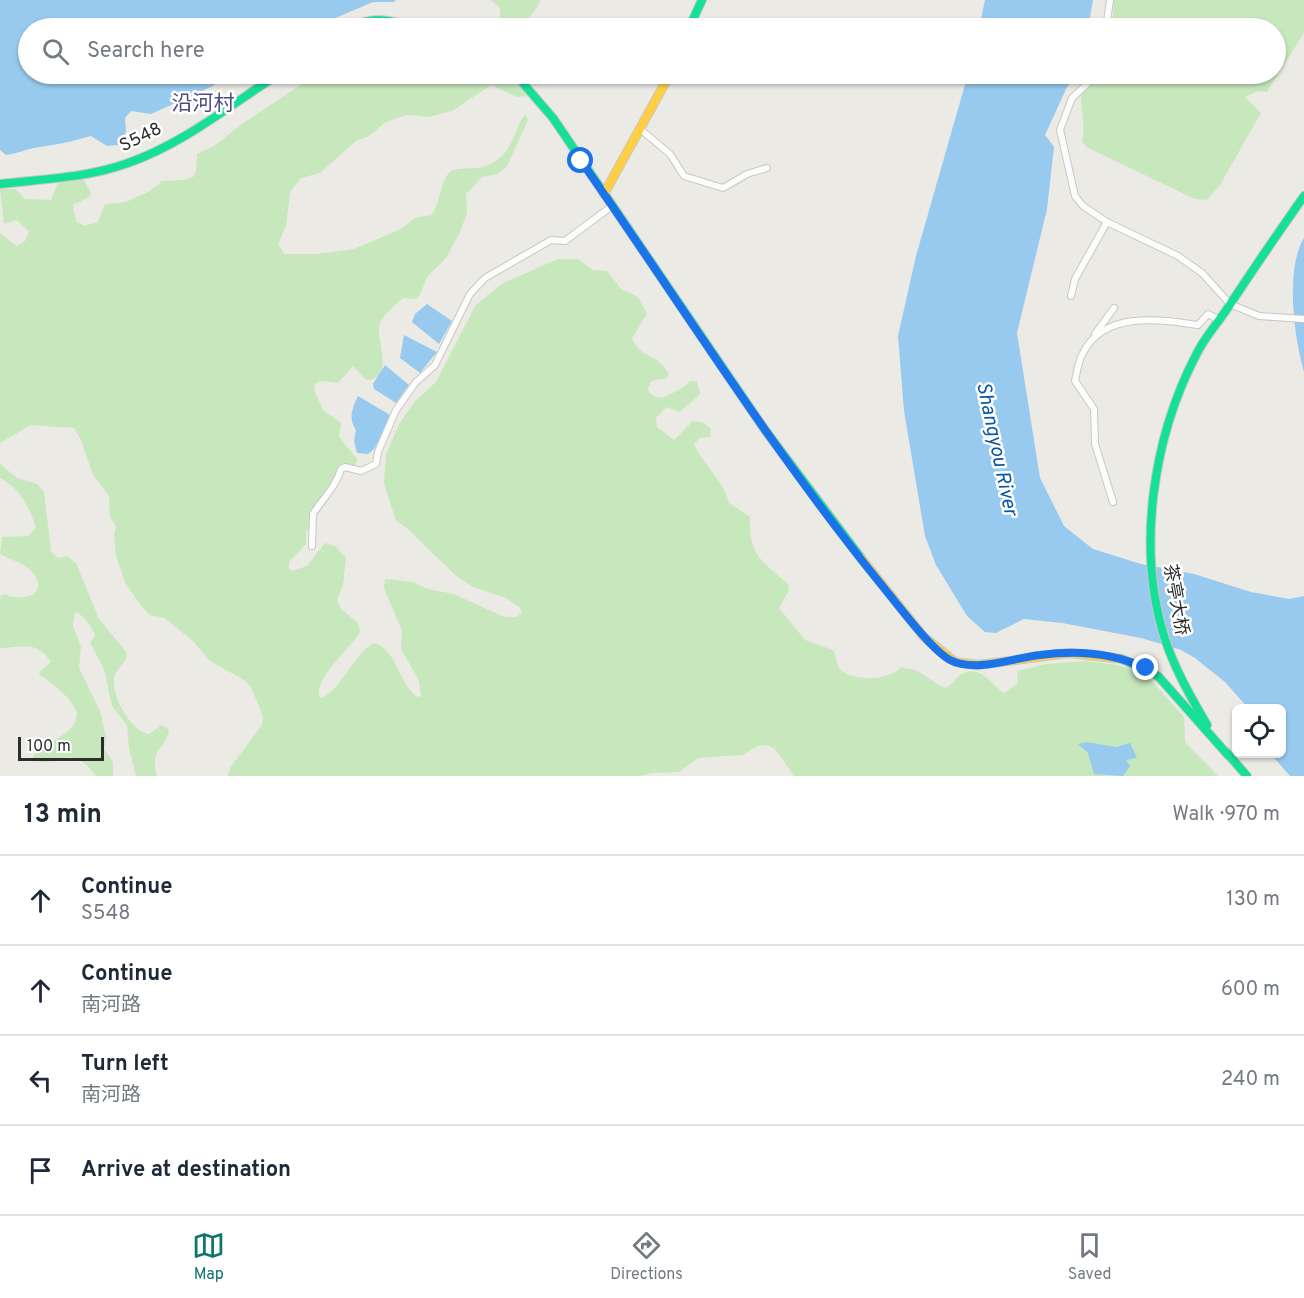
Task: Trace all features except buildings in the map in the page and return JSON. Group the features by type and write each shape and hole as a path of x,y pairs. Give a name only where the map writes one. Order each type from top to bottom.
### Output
{"street":[{"path":"694,18 702,0"},
{"path":"1107,18 1110,0"},
{"name":"S548","path":"0,184 102,171 128,164 168,144 263,84"},
{"path":"524,84 550,113 725,372 844,539 894,600 947,658 970,665 1041,654 1092,654 1122,658 1158,676 1247,776"},
{"path":"604,194 664,84"},
{"path":"1087,84 1072,98 1060,130 1075,196 1093,214 1178,256 1202,273 1230,304 1259,316 1304,319"},
{"path":"639,129 670,154 684,176 694,181 702,180 723,188 747,174 767,168"},
{"name":"茶亭大桥","path":"1228,755 1181,685 1169,655 1159,620 1149,545 1150,519 1162,446 1193,360 1304,196"},
{"path":"312,546 316,509 333,487 341,469 345,467 360,471 376,464 378,452 396,410 416,382 435,365 470,294 485,278 551,240 565,241 612,206"},
{"path":"1071,296 1076,279 1107,222"},
{"path":"1113,502 1095,444 1094,409 1075,381 1082,355 1114,308"},
{"path":"1092,338 1109,328 1131,321 1162,320 1198,325 1208,314 1219,321"}],"green space":[{"path":"491,0 540,0 529,18 500,18 500,8"},
{"path":"1114,0 1304,0 1304,33 1286,62 1286,18 1113,18"},
{"path":"302,84 517,84 524,90 526,96 517,97 491,85 452,111 428,117 407,115 386,122 369,136 356,141 320,173 301,178 290,192 286,226 278,244 284,254 317,254 354,249 401,229 415,218 431,215 449,173 453,170 478,168 493,163 508,148 523,117 526,115 528,120 507,166 498,174 482,177 466,194 467,213 460,232 446,258 427,277 420,295 415,299 403,298 380,323 382,366 380,373 375,378 366,380 353,366 338,383 320,381 315,384 314,390 323,410 341,423 339,437 357,459 355,467 343,471 338,479 336,488 306,532 306,544 289,562 289,569 292,571 307,566 325,543 335,546 346,558 343,585 337,600 341,609 358,623 360,632 326,674 319,691 320,698 333,690 360,655 374,643 388,653 412,692 418,697 421,696 419,681 401,649 402,631 384,588 385,579 412,582 428,589 454,594 504,617 517,617 522,612 506,598 473,587 456,576 408,529 396,521 384,483 386,455 399,424 415,401 436,382 475,306 503,283 558,259 578,259 593,270 607,271 621,289 638,297 647,314 632,338 640,350 659,362 669,374 667,378 652,381 647,389 653,396 662,398 681,389 690,381 697,381 700,393 698,396 680,412 666,407 656,418 657,427 674,440 693,421 704,423 711,429 710,437 700,438 694,444 723,488 729,503 750,517 752,541 758,556 788,584 789,590 779,608 805,640 833,650 842,671 856,677 873,678 889,675 901,667 919,672 946,688 961,674 970,671 986,677 1004,693 1018,683 1017,671 1046,664 1086,661 1117,665 1149,678 1184,717 1185,742 1218,776 794,776 775,749 767,745 758,746 742,755 698,758 679,772 651,773 641,776 228,776 230,768 262,725 263,716 251,687 244,680 210,661 194,642 165,618 150,615 141,606 125,582 116,556 114,536 116,526 110,517 109,496 93,475 81,440 74,428 31,425 0,443 0,233 16,246 25,241 29,232 17,220 4,224 0,189 16,189 25,199 51,200 58,183 83,179 91,193 89,197 73,205 76,221 84,226 98,222 105,204 126,202 150,191 162,181 184,180 193,177 196,172 197,154 214,146 242,124"},
{"path":"1089,84 1272,84 1267,92 1258,91 1245,97 1261,113 1220,185 1207,200 1195,199 1086,147 1082,141 1081,99"},
{"path":"0,464 17,478 37,484 44,491 51,552 58,558 67,556 76,563 99,619 127,653 127,657 114,678 114,685 119,703 129,720 142,732 149,734 162,725 169,730 165,742 156,754 157,776 136,776 129,748 127,725 112,706 104,669 90,643 95,636 94,633 85,619 75,612 73,626 81,647 79,668 100,711 106,737 104,749 113,762 113,776 96,776 78,759 70,757 48,762 32,759 42,747 71,728 77,713 67,697 40,675 39,672 51,662 45,655 34,647 28,646 0,648 0,596 5,594 16,597 29,596 37,590 38,584 36,577 28,568 0,554 2,537 28,536 36,528 23,499 13,487 0,478"}],"water":[{"path":"0,0 396,0 394,2 373,2 335,18 18,18 18,84 216,84 151,114 131,111 125,118 126,132 118,145 107,146 91,136 13,154 6,155 0,150"},
{"path":"985,0 1093,0 1090,18 981,18"},
{"name":"Shangyou River","path":"965,84 1070,84 1045,135 1054,147 1047,209 1017,333 1040,478 1064,526 1093,549 1141,564 1194,574 1251,592 1289,599 1304,596 1304,776 1290,776 1274,758 1286,758 1286,704 1244,704 1225,682 1181,650 1141,638 1062,623 1024,619 996,633 985,632 967,616 936,565 925,536 904,411 898,336 916,256"},
{"path":"1304,238 1304,372 1297,341 1293,285 1298,251"},
{"path":"427,304 452,321 439,344 412,322 415,314"},
{"path":"404,335 437,352 420,373 400,358"},
{"path":"385,365 409,385 396,403 374,389 373,384"},
{"path":"358,396 390,415 375,448 368,454 357,453 354,441 356,430 352,422 352,413"},
{"path":"1086,742 1116,747 1130,743 1137,758 1126,760 1130,766 1123,776 1094,774 1088,753 1078,744"}],"traffic: fast":[{"path":"694,18 702,0"},
{"path":"0,184 81,175 128,163 187,135 264,84"},
{"path":"524,84 553,118 765,430 861,558"},
{"path":"1207,725 1174,662 1156,604 1152,568 1153,494 1169,422 1181,387 1199,349 1304,196"},
{"path":"1122,659 1158,676 1228,755"},
{"path":"1226,752 1247,776"}],"traffic: slow":[{"path":"604,194 664,84"},
{"path":"861,558 924,637 955,662 978,665 1069,653 1122,659"}],"district":[{"name":"沿河村","path":"203,104"}],"route":[{"path":"581,161 725,372 844,539 894,600 947,658 970,665 1041,654 1092,654 1122,658 1146,668"}]}
